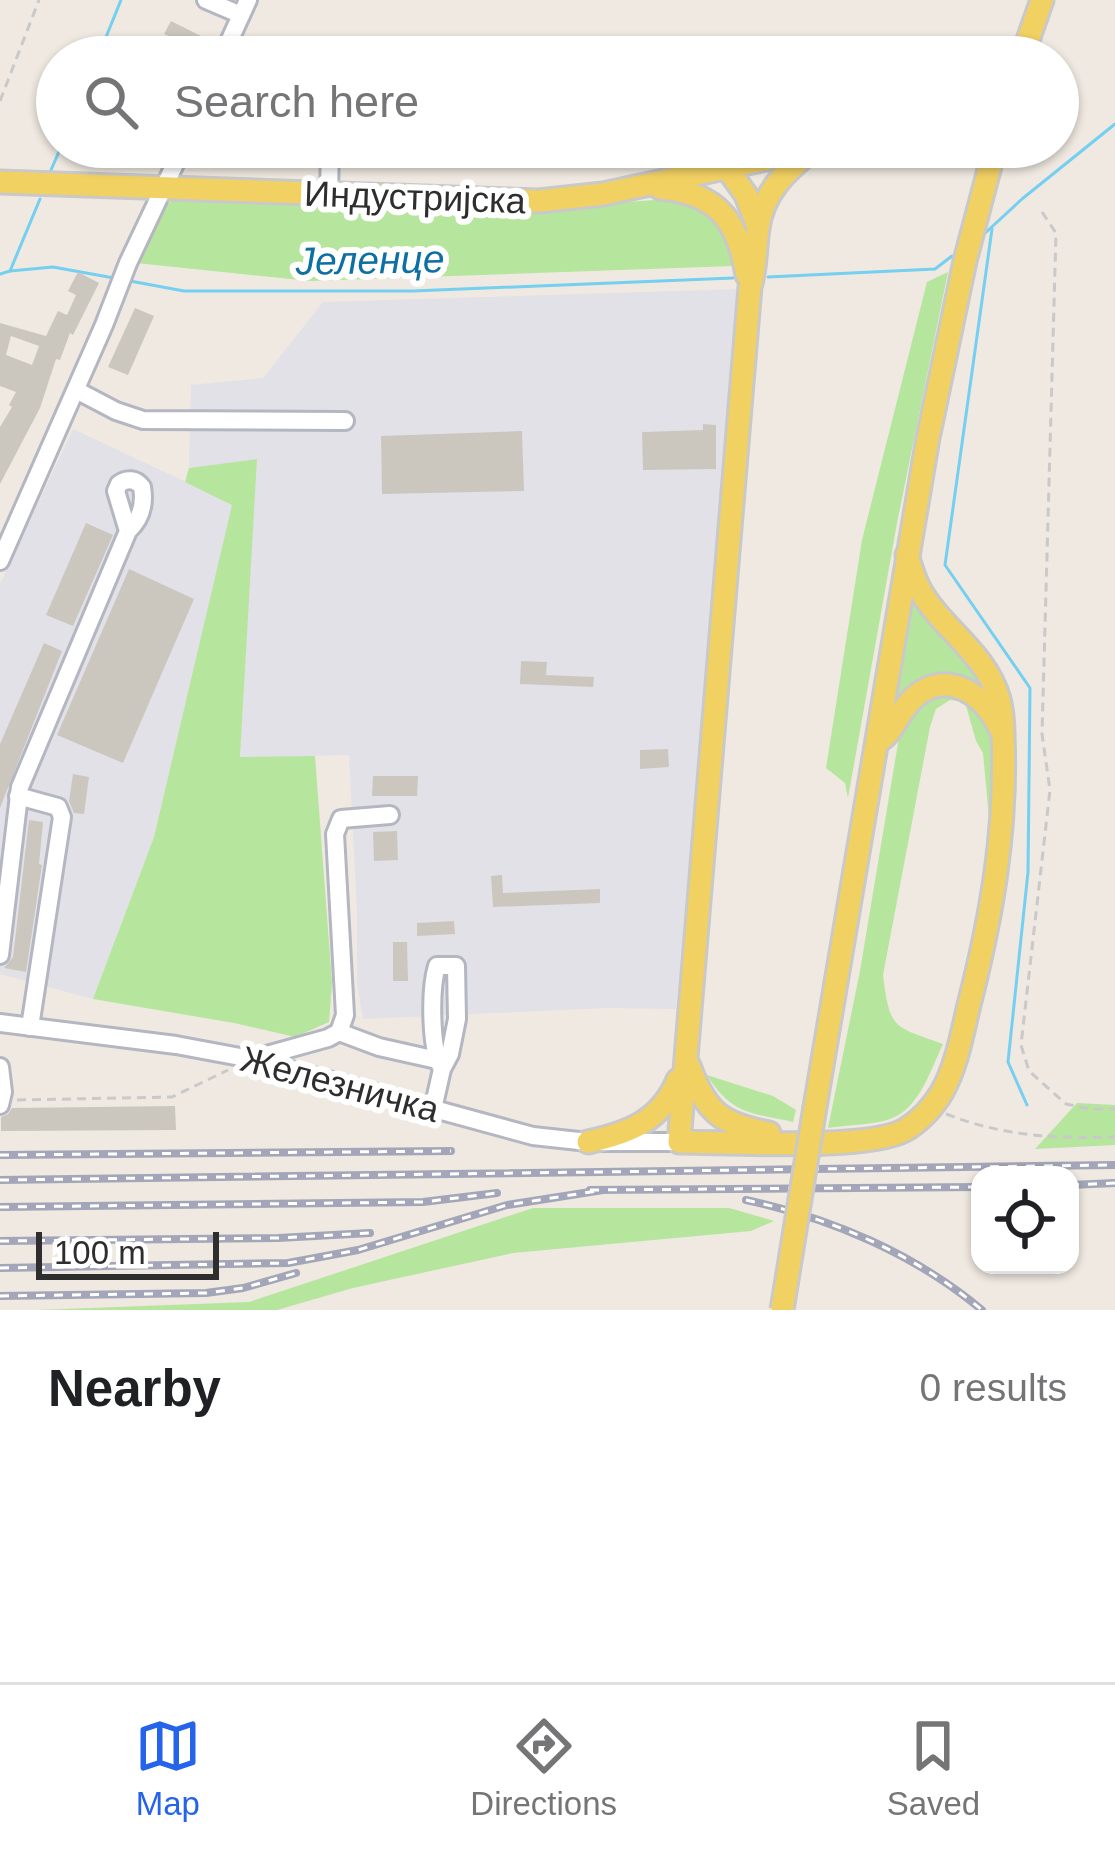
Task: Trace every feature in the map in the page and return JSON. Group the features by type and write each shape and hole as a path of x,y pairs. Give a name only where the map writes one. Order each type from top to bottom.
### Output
{"main road":[{"path":"1028,36 1042,0"},
{"name":"Индустријска","path":"0,182 521,202 581,197 729,168"},
{"path":"789,168 765,204 750,287 679,1142 823,1142 896,1135 932,1107 954,1062 990,917 1004,811 1003,733 991,681 977,657 920,590 907,556"},
{"path":"980,168 981,195"},
{"path":"782,1310 907,556 947,340 988,168"},
{"path":"724,169 750,287"},
{"path":"724,169 746,195 758,227"},
{"path":"641,187 697,196 719,209 734,226"},
{"path":"877,742 887,736 913,699 946,686 964,688 983,701 1003,733"},
{"path":"588,1142 626,1133 650,1120 672,1094 686,1056"},
{"path":"686,1056 702,1097 726,1121 823,1142"}],"street":[{"path":"206,0 244,7 231,36"},
{"path":"0,561 172,168"},
{"path":"329,168 329,195"},
{"path":"76,390 143,420 345,421"},
{"path":"0,955 18,796 128,531"},
{"path":"18,796 58,807 62,817 30,1027"},
{"path":"251,1059 339,1032 345,1015 335,834 341,819 390,815"},
{"path":"433,1109 439,1064 433,979 437,966 457,966 457,1019 450,1054 439,1064"},
{"name":"Железничка","path":"0,1024 251,1059 533,1136 588,1142 679,1142"},
{"path":"339,1032 439,1064"},
{"path":"0,1067 1,1103"}],"path":[{"path":"0,101 39,0"},
{"path":"1042,212 1056,233 1042,734 1050,790 1021,1045 1029,1071 1066,1104 1115,1108"},
{"path":"1,1103 172,1097 251,1059"},
{"path":"932,1107 985,1127 1030,1135 1115,1137"}],"shaded area":[{"path":"739,289 676,1009 363,1019 357,983 349,755 240,758 256,460 189,468 191,385 263,378 323,302"},
{"path":"73,429 233,504 154,837 93,999 0,974 0,584"}],"green space":[{"path":"179,195 534,209 654,200 701,204 728,242 733,266 310,281 136,263 164,207"},
{"path":"948,272 848,798 845,783 826,768 862,540 927,282"},
{"path":"257,459 240,757 315,756 332,983 329,1022 295,1037 93,999 154,837 232,505 185,482 189,468"},
{"path":"913,600 945,627 986,685 939,676 896,697"},
{"path":"959,691 975,707 993,741 996,778 991,839 983,753 965,702 950,700 936,709 930,727 883,975 888,1006 897,1023 943,1044 922,1089 898,1115 828,1128 899,737 922,705"},
{"path":"707,1075 773,1096 796,1110 793,1122 734,1105"},
{"path":"1077,1103 1115,1105 1115,1145 1035,1149"},
{"path":"533,1208 729,1208 774,1221 751,1231 513,1253 277,1310 37,1310 249,1302"}],"building":[{"path":"171,21 201,36 168,36 164,34"},
{"path":"78,272 99,283 60,360 56,359 40,408 0,484 0,427 16,392 0,386 0,323 46,336 58,311 67,315 76,295 68,291","holes":["11,336 39,346 32,365 6,355"]},
{"path":"135,308 154,316 128,375 108,367"},
{"path":"703,424 716,425 716,469 643,470 642,432 703,430"},
{"path":"522,431 524,491 382,494 381,436"},
{"path":"86,523 113,535 73,626 46,615"},
{"path":"129,569 194,599 123,763 57,735"},
{"path":"44,643 62,651 0,808 0,744"},
{"path":"521,661 547,662 546,675 594,677 593,687 520,684"},
{"path":"668,749 669,767 640,769 640,750"},
{"path":"73,774 89,777 84,814 74,813 69,801"},
{"path":"373,776 418,776 417,796 372,796"},
{"path":"29,820 43,822 42,865 26,972 4,968 13,957"},
{"path":"397,831 398,860 374,861 373,832"},
{"path":"502,875 503,893 600,889 600,903 493,907 491,876"},
{"path":"454,921 455,934 417,936 417,923"},
{"path":"393,942 407,942 408,981 393,981"},
{"path":"175,1106 176,1130 1,1131 1,1117 12,1108"}],"waterway":[{"path":"106,36 121,0"},
{"name":"Јеленце","path":"1079,153 1115,124"},
{"name":"Јеленце","path":"983,235 1060,168"},
{"path":"0,274 10,271 40,199"},
{"path":"992,229 945,565 1030,688 1028,872 1008,1062 1027,1105"},
{"name":"Јеленце","path":"768,277 935,269 952,256"},
{"name":"Јеленце","path":"10,271 53,267 114,278"},
{"name":"Јеленце","path":"130,281 184,291 413,291 733,278"}],"railway":[{"path":"0,1155 451,1151"},
{"path":"0,1180 1115,1165"},
{"path":"1079,1185 1115,1183"},
{"path":"590,1190 971,1187"},
{"path":"0,1268 288,1263 358,1250 507,1205 603,1190"},
{"path":"0,1207 423,1202 497,1193"},
{"path":"746,1200 871,1241 929,1272 982,1310"},
{"path":"0,1241 370,1233"},
{"path":"0,1296 206,1293 296,1273"}]}
